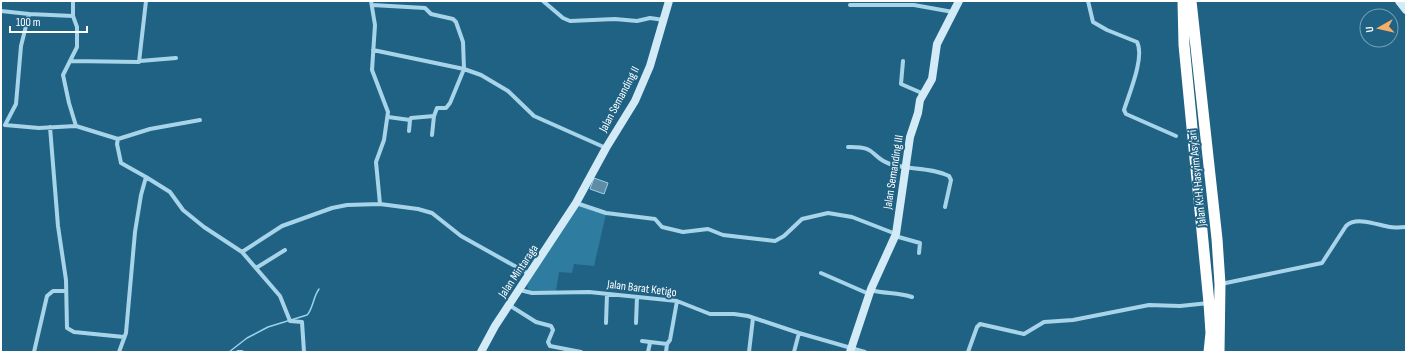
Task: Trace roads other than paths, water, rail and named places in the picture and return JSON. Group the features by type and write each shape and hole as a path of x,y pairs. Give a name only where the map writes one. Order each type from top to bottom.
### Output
{"highway":[{"name":"Jalan K.H. Hasyim Asy'ari","path":"1183,1 1184,45 1192,141 1201,211 1209,303 1211,333 1209,352"},
{"name":"Jalan K.H. Hasyim Asy'ari","path":"1191,1 1216,229 1220,284 1219,352"},
{"path":"1201,211 1204,218 1207,218 1203,159 1207,150"},
{"path":"1207,281 1211,272 1209,223 1212,222 1216,229"}],"street":[{"path":"73,1 73,16 78,38 77,47 63,75 76,126"},
{"path":"140,61 146,1"},
{"path":"543,1 562,18 570,21 615,19 637,21 650,18 664,20"},
{"name":"Jalan Semanding II","path":"576,203 606,148 631,107 644,80 654,55 669,1"},
{"name":"Jalan Semanding III","path":"851,350 870,292 895,235 910,137 918,113 920,100 925,94 932,79 937,44 959,1"},
{"path":"1088,1 1093,22 1107,30 1137,42 1140,48 1138,65 1124,110 1126,114 1176,136"},
{"path":"1399,1 1406,10"},
{"path":"380,204 376,162 384,140 388,117 387,107 372,70 375,25 371,3 425,8 431,14 453,19 456,22 463,42 464,69 450,104 446,108 437,108 434,116 432,135"},
{"path":"850,5 914,5 953,12"},
{"path":"1,10 29,14 73,16"},
{"path":"29,14 21,46 16,104 3,125 50,127 76,126 118,139 150,129 200,120"},
{"path":"373,50 464,69 481,76 508,91 534,116 606,148"},
{"path":"71,61 137,63 140,61 176,58"},
{"path":"903,61 901,84 925,94"},
{"path":"388,117 410,120 411,118 434,116"},
{"path":"409,131 410,120"},
{"path":"50,127 58,226 64,261 66,324 69,330 124,337"},
{"path":"118,139 121,163 170,192 183,210 204,227 242,252 256,268 280,296 289,319 301,322 303,324 304,352"},
{"path":"848,147 867,148 883,161 894,165 949,176 951,180 945,208"},
{"path":"119,352 128,319 135,232 146,177"},
{"path":"576,203 606,213 655,219 662,227 666,229 683,232 708,229 723,235 766,241 778,240 802,219 828,213 852,217 895,235 920,243 919,253"},
{"name":"Jalan Mintaraga","path":"481,352 495,326 576,203"},
{"path":"242,252 282,226 332,208 352,204 380,204 418,209 432,213 462,236 529,274"},
{"path":"1220,284 1322,263 1346,226 1351,222 1372,223 1392,227 1406,227"},
{"path":"256,268 285,250"},
{"path":"821,273 870,292 902,294 912,297"},
{"name":"Jalan Barat Ketigo","path":"520,290 532,293 582,291 677,301 710,314 734,314 753,318 851,350 865,352"},
{"path":"34,352 47,296 53,291 66,291"},
{"path":"606,323 607,294"},
{"path":"636,322 638,297"},
{"path":"666,352 667,344 671,338 677,301"},
{"path":"968,352 977,327 982,324 1024,334 1044,322 1073,320 1142,306 1163,304 1180,306 1209,303"},
{"path":"509,305 536,322 552,327 548,342 550,346 581,352"},
{"path":"749,352 753,318"},
{"path":"794,352 799,334"},
{"path":"642,341 667,344"},
{"path":"648,352 650,343"}],"waterway":[{"path":"229,352 247,338 268,327 307,315 311,310 315,296 319,289"}]}
